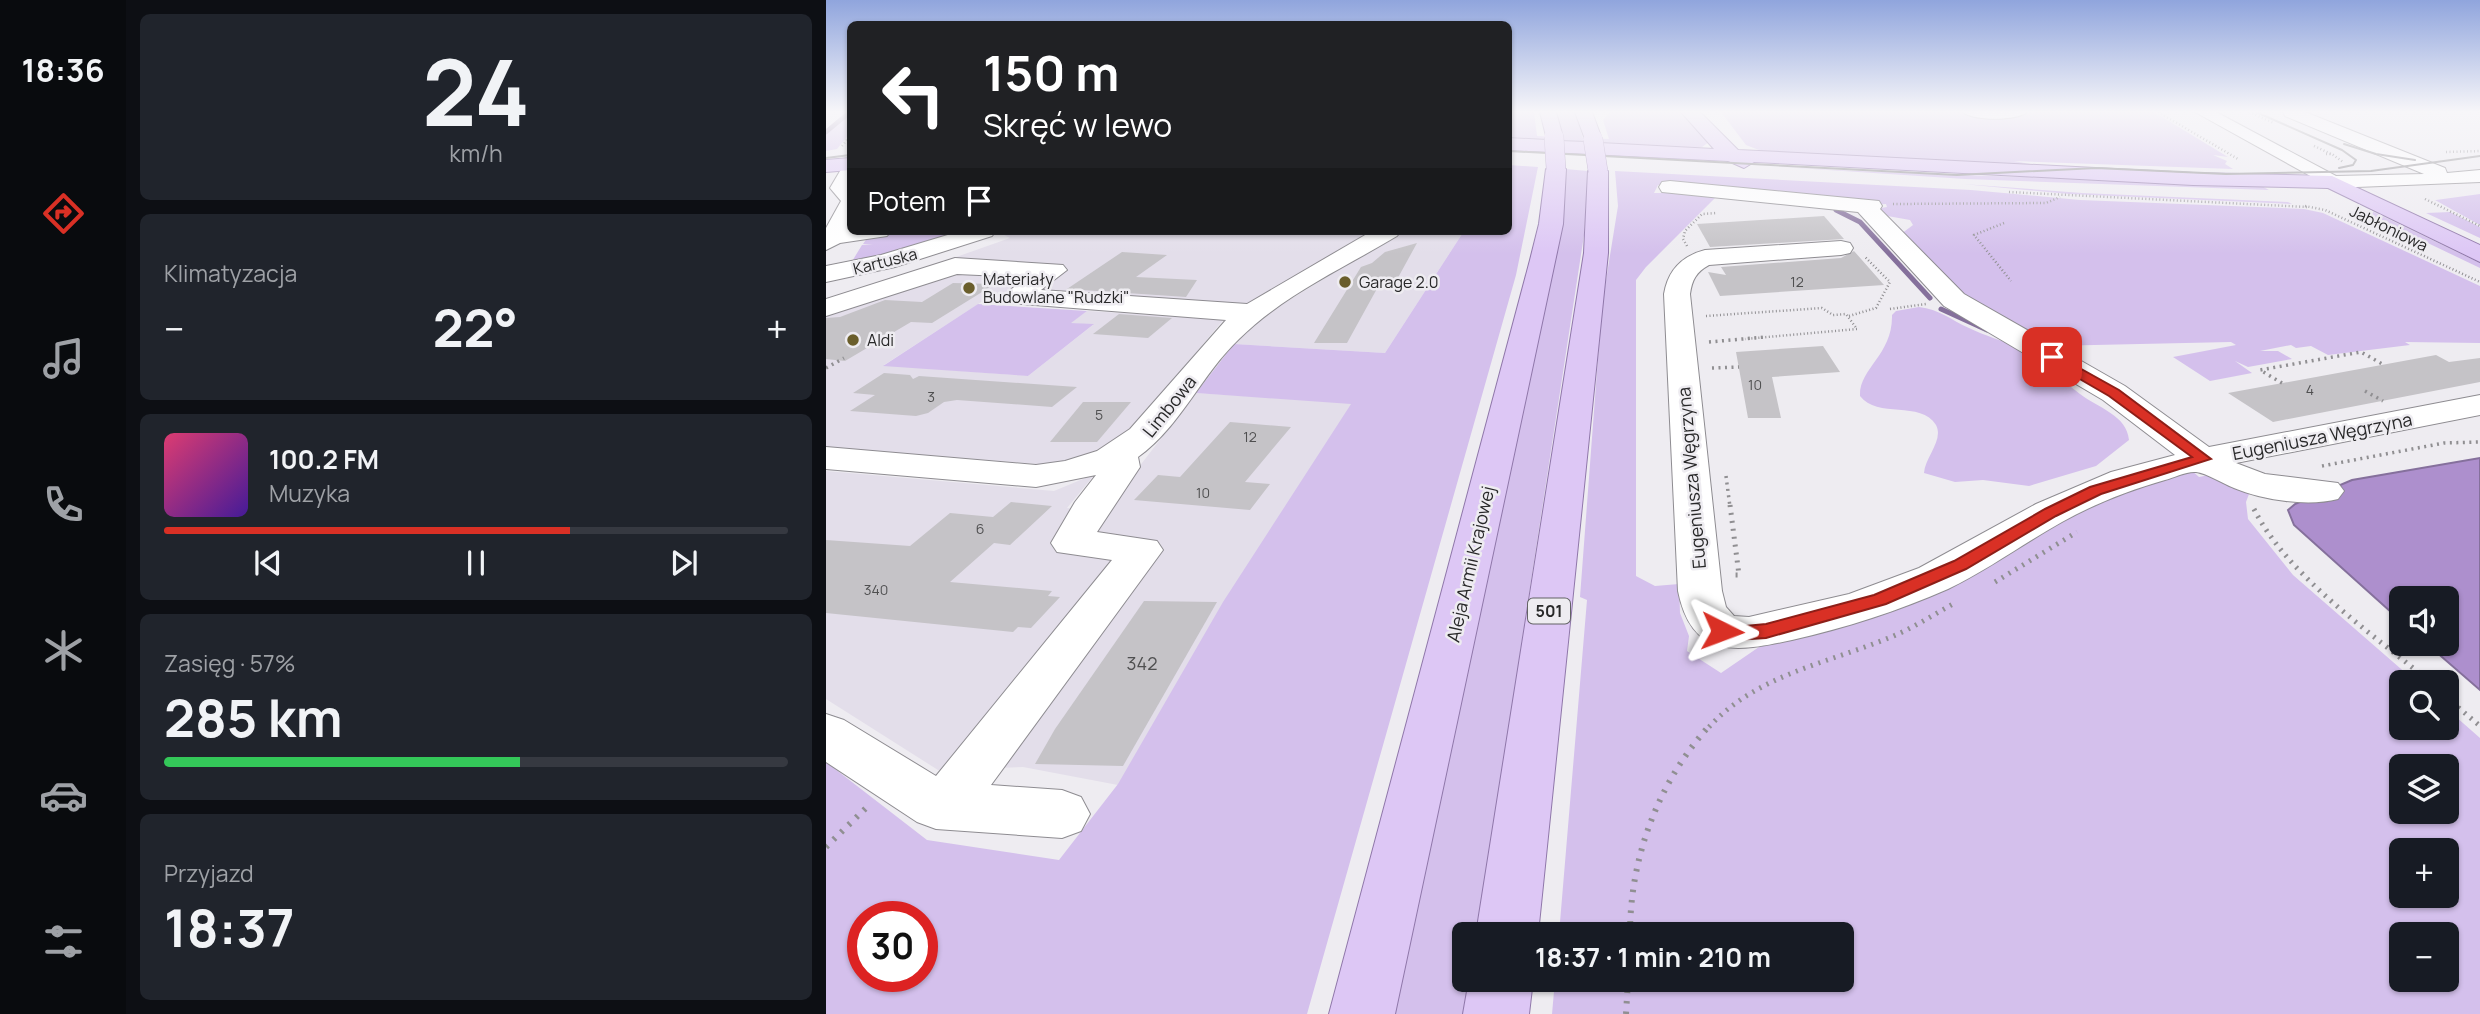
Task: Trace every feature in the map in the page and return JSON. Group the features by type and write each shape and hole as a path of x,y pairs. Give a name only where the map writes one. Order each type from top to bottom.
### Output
{"main road":[{"name":"Aleja Armii Krajowej","path":"1362,1014 1543,260 1550,224 1555,159"},
{"name":"501","path":"1509,922 1596,253 1596,159"},
{"path":"1623,159 1766,164 2146,191 2314,196 2347,201"},
{"path":"1676,159 1686,159"},
{"path":"1754,159 1766,164"},
{"path":"826,166 847,164"},
{"name":"Jabłoniowa","path":"2314,196 2480,272"},
{"name":"Jabłoniowa","path":"2347,201 2480,255"},
{"path":"1496,1014 1499,992"}],"street":[{"path":"2261,159 2314,196 2470,177"},
{"path":"2261,159 2314,196"},
{"path":"2422,159 2470,177"},
{"path":"847,176 841,188 847,195"},
{"path":"2347,201 2425,188 2470,177"},
{"path":"1670,187 1880,215 1954,300 2114,393 2228,475 2259,485 2325,491"},
{"path":"828,246 847,210"},
{"path":"828,246 865,235"},
{"name":"Kartuska","path":"826,274 877,265 971,235"},
{"name":"Limbowa","path":"826,458 1036,476 1087,467 1119,454 1141,441 1154,428 1217,344 1252,313 1382,235"},
{"name":"Eugeniusza Węgrzyna","path":"1850,251 1704,258 1692,263 1680,278 1677,294 1700,583 1705,613 1722,631 1749,634 1819,618 1934,578 2096,490 2148,472 2480,405"},
{"path":"826,308 956,266 1054,270 1021,292 1021,297 1252,313"},
{"path":"945,806 1143,550 1071,543 1089,510 1122,467 1119,454"},
{"path":"826,735 936,805 1062,814"}],"path":[{"path":"2001,191 2060,197 2314,196 2347,201"},
{"path":"2314,196 2480,282"},
{"path":"1880,215 2046,203 2060,197"},
{"path":"2425,199 2480,226"},
{"path":"1689,250 1683,239 1685,231 1702,214 1716,213"},
{"path":"2004,223 1974,235 1976,242 1993,254 2011,281"},
{"path":"1704,316 1822,308 1826,313 1848,316 1869,314 1878,308 1890,282 1850,251"},
{"path":"1710,354 1709,340 1857,329 1848,316"},
{"path":"2282,383 2260,370 2361,352 2384,365"},
{"path":"826,368 844,358"},
{"path":"1714,380 1712,368 1739,368"},
{"path":"2365,391 2388,404"},
{"path":"2416,670 2303,572 2257,520 2252,502 2259,485 2272,477 2436,444 2480,442"},
{"path":"1700,583 1739,575 1725,469"},
{"path":"1992,583 2080,530 2101,510 2096,490"},
{"path":"1630,922 1632,883 1643,836 1685,760 1710,726 1737,700 1785,675 1889,639 1958,602"},
{"path":"2459,708 2480,726"},
{"path":"826,847 895,779"},
{"path":"1626,1014 1627,992"}],"shaded area":[{"path":"1909,159 2223,159 2233,169 2014,161 2041,166"},
{"path":"1512,165 1538,167 1516,275 1307,1014 826,1014 826,762 927,840 1059,860 1118,784 1223,602 1351,404 1196,393 1234,344 1385,353 1461,235 1512,235"},
{"path":"1765,166 1950,175 2258,184 2269,190 1965,179"},
{"path":"1565,169 1588,171 1584,235 1479,922 1452,922 1452,992 1468,992 1464,1014 1390,1014"},
{"path":"1615,171 1971,190 2080,200 2304,209 2323,213 2480,286 2480,343 2405,342 2410,345 2328,355 2311,346 2296,348 2291,345 2260,351 2278,351 2292,359 2248,367 2235,361 2252,373 2210,381 2173,357 2236,345 2231,342 2049,346 1966,297 1901,234 1913,225 1910,220 1882,215 1875,209 1887,207 1886,204 1871,205 1658,185 1654,193 1720,193 1636,280 1636,576 1655,586 1679,584 1680,613 1689,636 1687,651 1721,673 1759,647 1877,611 2066,514 2190,469 2199,477 2214,474 2246,489 2249,494 2246,502 2248,519 2293,575 2402,670 2389,670 2389,740 2459,740 2459,720 2480,738 2480,1014 1552,1014 1554,992 1854,992 1854,922 1560,922 1587,600 1580,597 1602,305 1618,206"},
{"path":"1963,184 2082,193 2292,204 2069,194"},
{"path":"2480,194 2480,225 2435,200 2436,200"},
{"path":"2363,212 2374,212 2480,263 2480,268"},
{"path":"2450,212 2480,227 2480,238 2426,213"},
{"path":"954,235 890,256 851,263 862,245 873,244 863,244 868,237"},
{"path":"1004,235 1369,235 1245,306 1012,292 986,299 884,365 1028,376 1093,325 1070,323 1087,311 1224,319 1122,442 1061,466 826,447 826,303 1010,238"},
{"path":"1395,235 1461,235 1385,353 1234,344 1250,324"},
{"path":"978,304 1087,311 1071,323 1094,324 1028,376 883,366"},
{"path":"1919,307 1939,312 2027,354 2117,418 2127,431 2129,440 2096,466 2029,486 1983,480 1955,482 1924,473 1938,437 1936,425 1920,413 1877,407 1860,396 1865,377 1887,341 1892,315 1896,311"},
{"path":"1196,393 1352,403 1118,785 1023,767 938,770 826,699 826,471 1054,491 1095,474 1067,508 1105,511"},
{"path":"2480,458 2480,690 2441,656 2459,656 2459,586 2389,586 2389,610 2294,525 2288,510 2295,504 2352,480"}],"building":[{"path":"1824,216 1844,239 1710,247 1697,224"},
{"path":"1417,243 1394,285 1379,285 1347,343 1314,343 1361,267 1372,263 1385,252"},
{"path":"1854,251 1884,285 1720,296 1708,272 1726,275 1721,267 1841,258"},
{"path":"1122,252 1167,255 1136,277 1197,280 1186,297 1067,289"},
{"name":"Aldi","path":"953,283 995,284 932,323 911,322 845,361 826,359 826,318 840,317 885,300 922,302"},
{"path":"1119,314 1172,318 1148,338 1093,334"},
{"path":"1823,346 1840,372 1772,377 1781,418 1748,418 1736,352"},
{"path":"2436,355 2449,362 2480,358 2480,382 2273,422 2228,393"},
{"path":"884,373 910,375 913,379 919,376 1077,387 1052,407 957,400 944,402 928,413 916,416 850,411 875,395 853,393"},
{"path":"1083,402 1131,402 1097,442 1050,442"},
{"path":"1230,422 1291,427 1245,482 1270,484 1250,510 1134,500 1158,475 1180,477"},
{"path":"1011,502 1052,506 1010,545 994,543 950,582 1052,591 1048,596 1060,597 1031,628 1018,627 1013,632 826,613 826,540 910,546 950,513 993,517"},
{"path":"1144,601 1217,602 1123,766 1035,764 1055,729"}],"waterway":[{"path":"1836,210 1860,222 1930,298"},
{"path":"1941,309 1987,330"}],"tram line":[{"path":"1664,159 1957,175 2096,168 2226,174 2371,171 2456,159"},
{"path":"2339,168 2353,165 2355,159"},
{"path":"2411,159 2415,160"}],"place":[{"name":"Garage 2.0","path":"1345,282"},
{"name":"Materiały Budowlane \"Rudzki\"","path":"969,288"},
{"name":"Aldi","path":"853,340"}],"route":[{"path":"1722,631 1735,634 1766,631 1819,618 1897,593 1960,565 2050,512 2096,490 2148,472 2203,459 2114,393 2052,357"}]}
